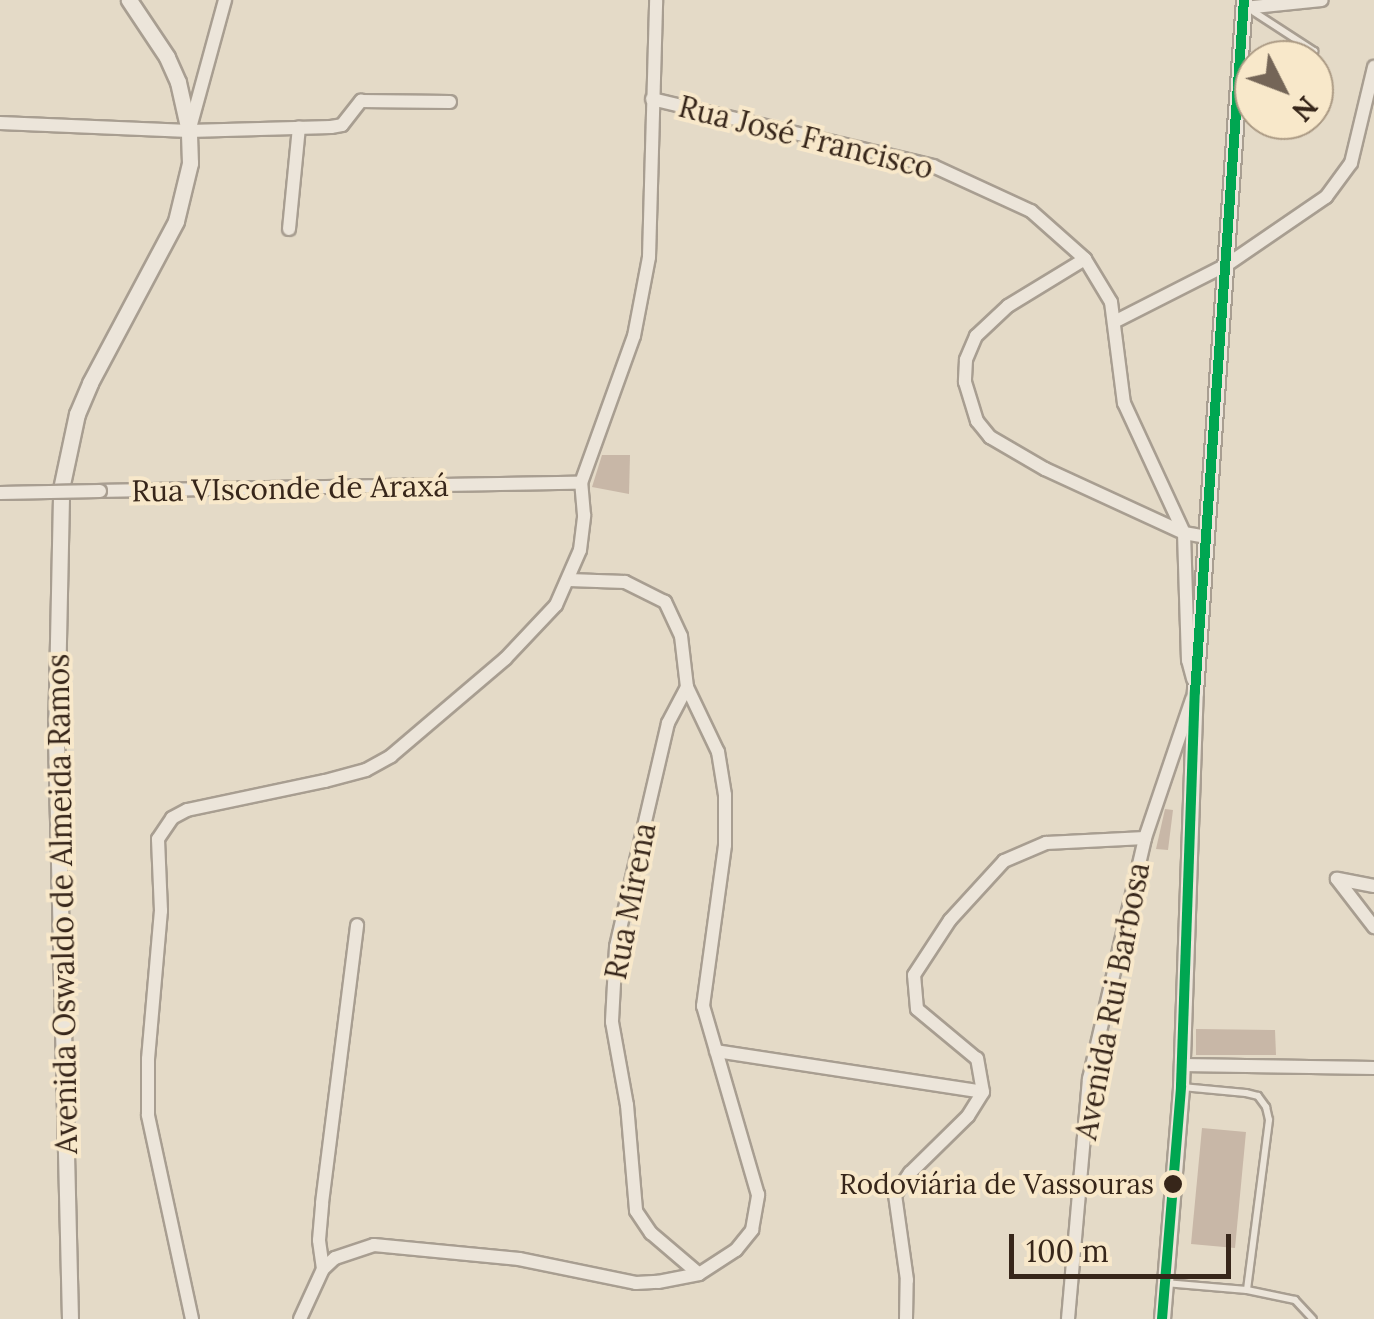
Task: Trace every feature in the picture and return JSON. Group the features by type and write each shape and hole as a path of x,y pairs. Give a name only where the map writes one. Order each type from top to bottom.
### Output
{"street":[{"name":"Avenida Oswaldo de Almeida Ramos","path":"70,1319 56,736 61,488 77,414 176,221 190,163 189,130 168,57 129,0"},
{"path":"189,130 225,0"},
{"path":"191,1318 148,1115 148,1059 160,910 158,839 172,818 187,810 325,782 366,770 392,756 540,626 569,580 580,550 584,515 581,482 634,336 649,256 656,0"},
{"path":"1245,40 1244,6 1322,0"},
{"path":"1116,321 1228,264 1326,197 1342,179 1358,137 1374,67"},
{"path":"0,122 189,130 299,127 342,125 357,104 371,99 450,102"},
{"name":"Rua José Francisco","path":"652,99 933,166 1030,211 1085,260 1106,293 1116,321 1124,404 1184,533 1188,660 1195,688"},
{"path":"289,229 299,127"},
{"path":"1162,1319 1181,1086 1195,688 1228,264 1242,140"},
{"path":"1085,260 1008,306 976,336 966,360 970,404 990,437 1012,451 1111,502 1184,533 1206,538"},
{"name":"Rua VIsconde de Araxá","path":"0,493 581,482"},
{"path":"300,1319 323,1269 335,1258 374,1246 532,1260 636,1283 699,1274 736,1250 752,1230 758,1195 703,1006 704,978 718,916 726,796 718,752 687,687 681,636 664,602 625,582 569,580"},
{"name":"Rua Mirena","path":"687,687 668,723 616,947 612,1022 627,1105 636,1211 651,1234 699,1274"},
{"name":"Avenida Rui Barbosa","path":"1068,1319 1090,1079 1145,838 1195,688"},
{"path":"906,1319 907,1280 895,1195 910,1173 968,1116 984,1092 978,1059 917,1008 914,975 927,951 982,880 1015,856 1046,844 1145,838"},
{"path":"1374,886 1337,878 1374,928"},
{"path":"323,1269 318,1240 357,925"},
{"path":"716,1051 984,1092"},
{"path":"1182,1065 1368,1068"}],"lane":[{"path":"1244,6 1269,17 1301,40"},
{"path":"1181,1086 1246,1093 1258,1096 1266,1107 1269,1120 1247,1290"},
{"path":"1162,1283 1247,1290 1295,1300 1312,1319"}],"building":[{"path":"602,455 630,455 629,494 592,487"},
{"path":"1165,809 1173,810 1168,850 1156,849"},
{"path":"1196,1029 1275,1030 1276,1055 1196,1055"},
{"name":"Rodoviária de Vassouras","path":"1202,1128 1246,1132 1235,1248 1191,1244"}],"transit line":[{"path":"1162,1319 1181,1086 1195,692 1244,0"}],"place":[{"name":"Rodoviária de Vassouras","path":"1173,1184"}]}
